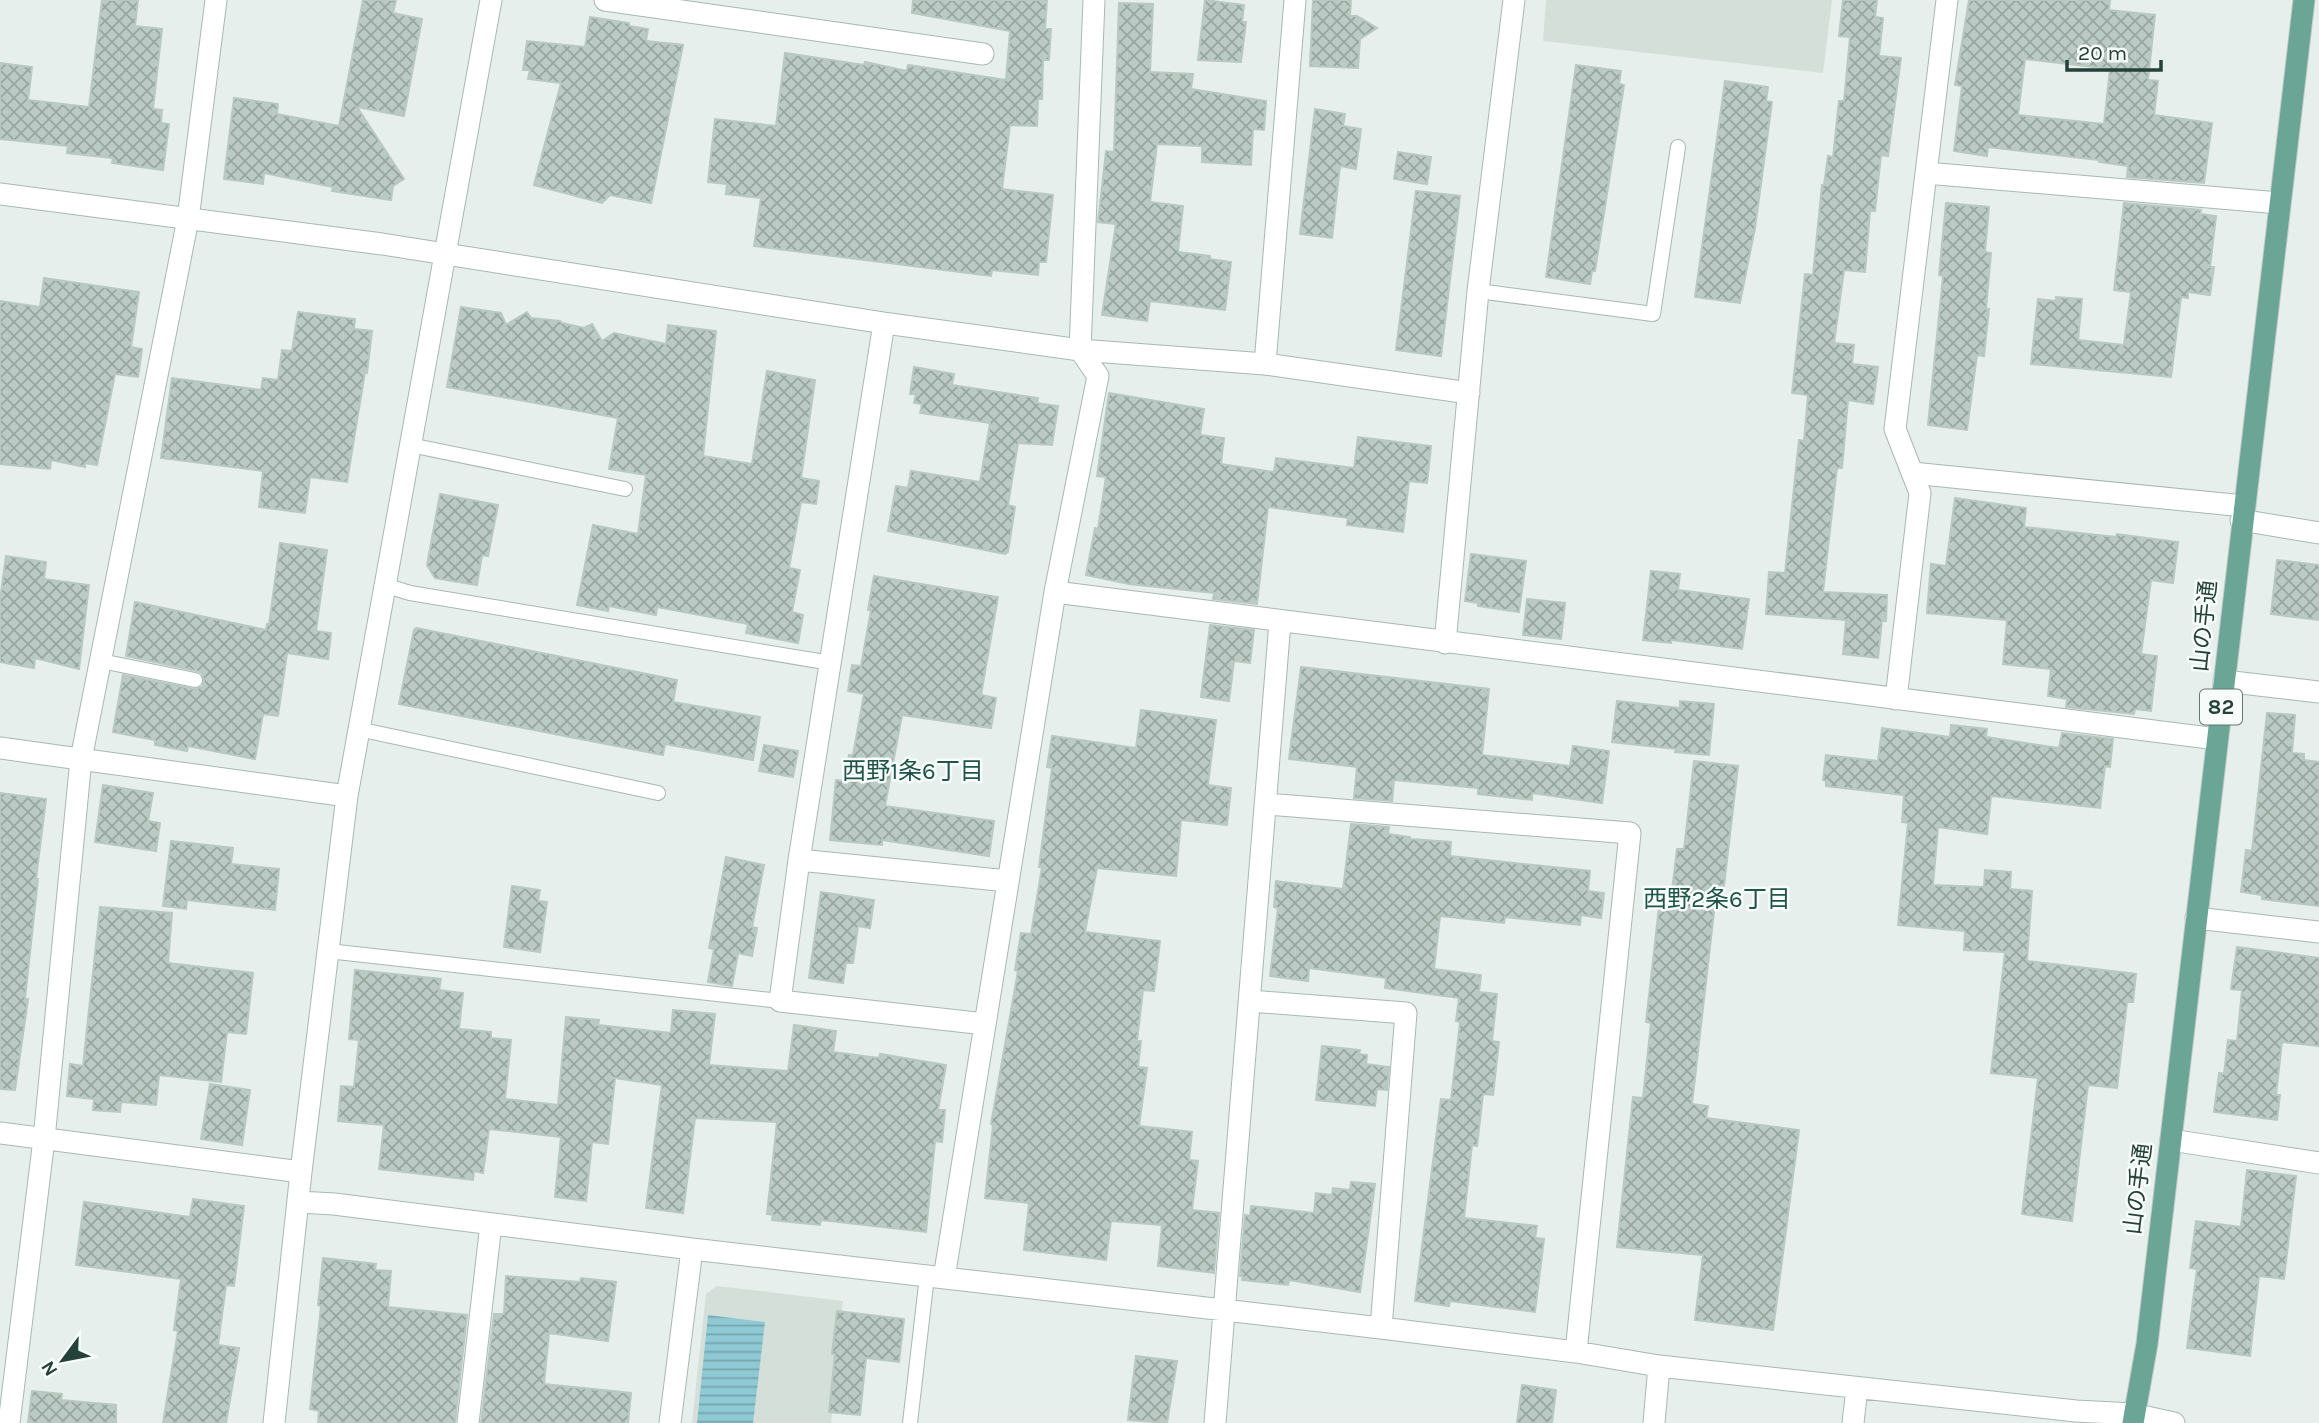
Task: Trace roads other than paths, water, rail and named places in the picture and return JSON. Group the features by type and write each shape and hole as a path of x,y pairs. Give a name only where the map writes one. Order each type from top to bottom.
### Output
{"main road":[{"name":"山の手通","path":"2133,1419 2147,1344 2279,203 2308,11"}],"street":[{"path":"9,1423 44,1139 81,759 188,219 216,0"},
{"path":"274,1423 301,1172 347,796 491,0"},
{"path":"605,0 983,54"},
{"path":"935,1277 985,1024 1055,593 1098,376 1080,350 1094,0"},
{"path":"1265,364 1295,0"},
{"path":"1445,643 1478,291 1514,0"},
{"path":"1896,699 1920,493 1895,429 1947,0"},
{"path":"1926,173 2279,203"},
{"path":"0,194 382,244 884,323 1080,350 1265,364 1469,393"},
{"path":"884,323 799,860 780,1001 985,1024"},
{"path":"1912,473 2243,513 2319,533"},
{"path":"1055,593 2217,739"},
{"path":"1216,1423 1280,622"},
{"path":"2224,681 2319,692"},
{"path":"0,748 347,796"},
{"path":"1266,804 1630,832 1576,1352"},
{"path":"799,860 1008,881"},
{"path":"2196,918 2319,932"},
{"path":"1250,1001 1406,1013 1381,1328"},
{"path":"0,1133 301,1172"},
{"path":"2171,1140 2319,1163"},
{"path":"299,1202 1381,1328 1576,1352 1659,1366 2174,1423"},
{"path":"468,1423 491,1224"},
{"path":"670,1423 692,1249"},
{"path":"1654,1423 1659,1366"},
{"path":"1853,1423 1857,1388"}],"lane":[{"path":"1478,291 1653,314 1678,147"},
{"path":"410,445 625,489"},
{"path":"384,585 410,593 831,663"},
{"path":"101,661 195,680"},
{"path":"358,729 658,793"},
{"path":"328,951 780,1001"},
{"path":"910,1423 935,1277"}],"water":[{"path":"708,1315 765,1322 753,1423 697,1423"}],"district":[{"name":"西野1条6丁目","path":"913,771"},
{"name":"西野2条6丁目","path":"1717,899"}]}
